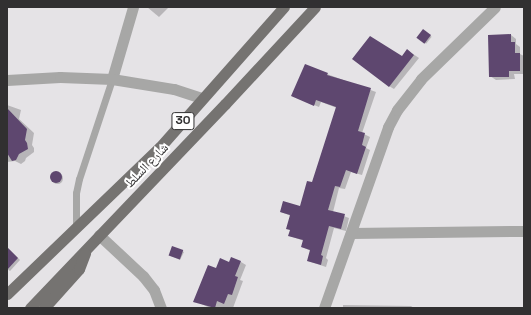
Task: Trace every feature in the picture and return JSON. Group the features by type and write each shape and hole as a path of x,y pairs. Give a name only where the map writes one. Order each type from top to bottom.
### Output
{"main road":[{"name":"شارع السلط","path":"7,294 160,147 284,7"},
{"name":"شارع السلط","path":"30,308 225,104 315,7"},
{"path":"44,308 79,269 87,247"},
{"path":"7,289 23,278"}],"street":[{"path":"112,79 133,7"},
{"path":"324,308 388,127 397,110 421,79 495,7"},
{"path":"7,80 60,77 112,79 174,89 202,98"},
{"path":"351,233 524,231"},
{"path":"99,235 143,276 154,290 161,308"}],"lane":[{"path":"76,229 76,193 79,179 112,79"}],"building":[{"path":"423,29 431,35 424,44 416,38"},
{"path":"511,34 511,42 515,42 515,53 520,53 520,71 509,71 509,77 489,77 488,35"},
{"path":"370,36 402,56 407,49 414,55 389,87 352,59"},
{"path":"305,64 328,73 327,75 371,88 358,131 365,133 362,145 366,147 357,174 346,170 340,187 335,186 328,210 345,214 341,229 329,226 321,255 323,256 321,265 307,261 310,250 301,247 303,240 288,236 290,230 286,229 290,215 280,212 283,201 300,206 307,181 312,182 336,107 316,100 314,106 291,96"},
{"path":"7,108 27,129 25,140 28,149 19,154 16,160 12,161 7,153"},
{"path":"54,171 58,171 62,177 58,183 54,183 50,179 50,175"},
{"path":"172,246 183,250 180,260 169,255"},
{"path":"7,247 18,258 7,270"},
{"path":"231,257 241,261 235,276 238,277 232,295 228,294 224,304 217,301 215,308 193,302 208,265 216,268 220,258 229,262"}]}
